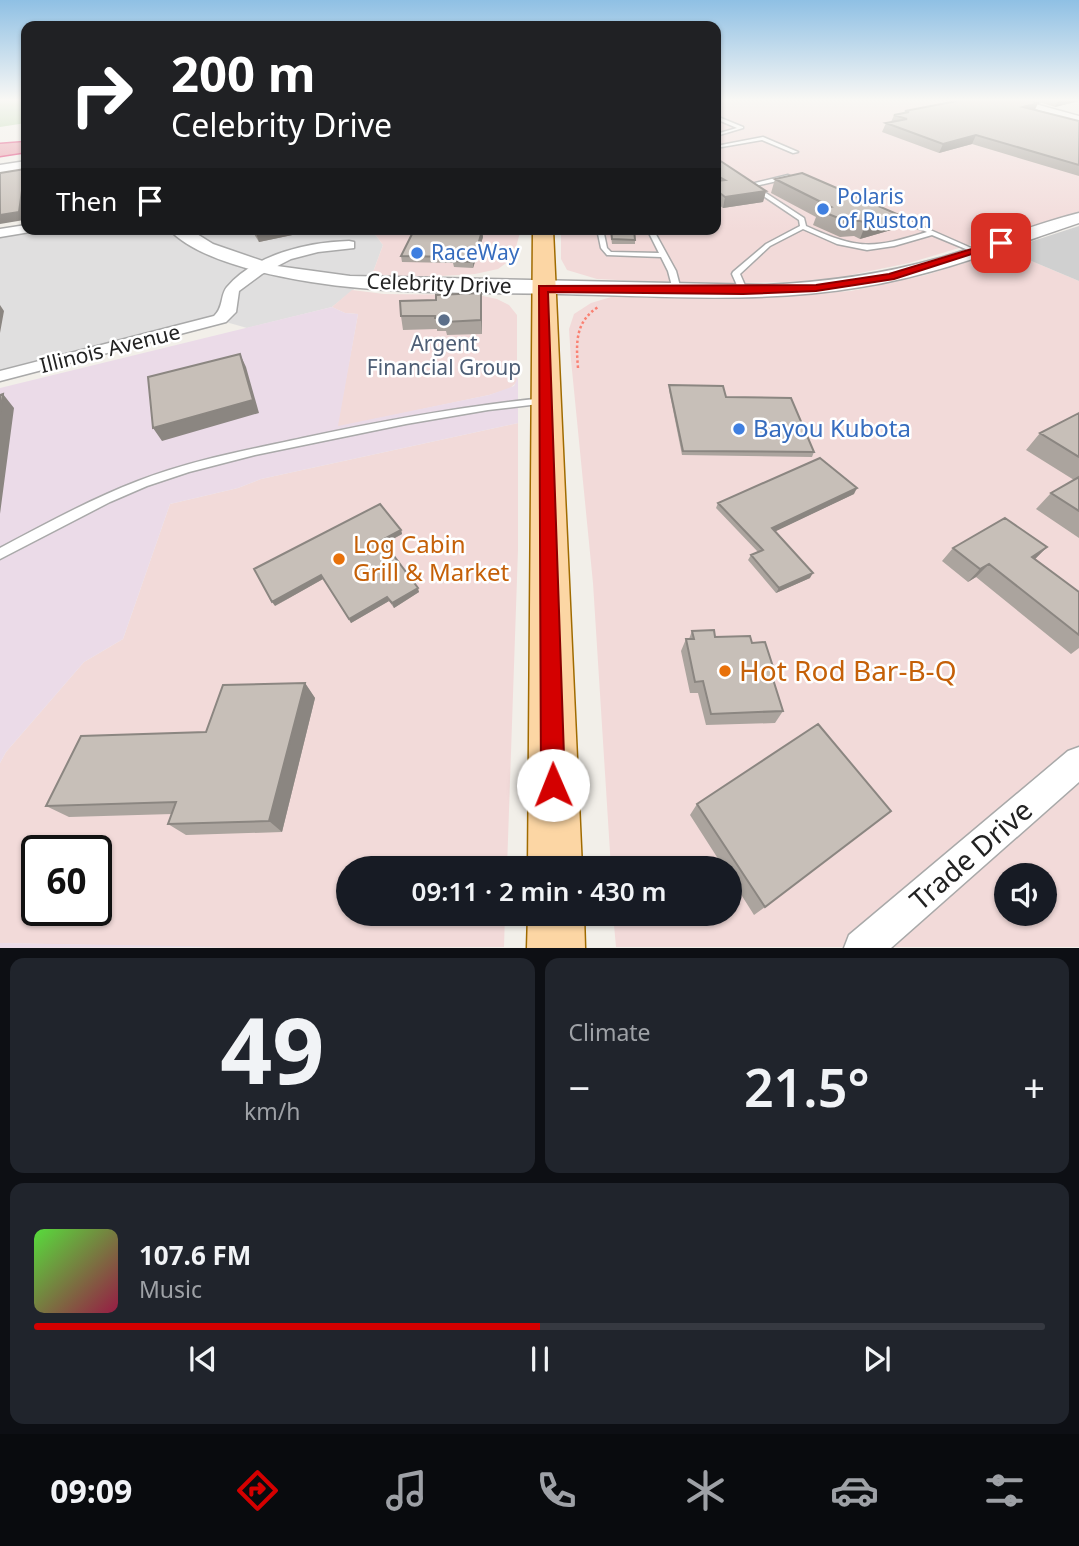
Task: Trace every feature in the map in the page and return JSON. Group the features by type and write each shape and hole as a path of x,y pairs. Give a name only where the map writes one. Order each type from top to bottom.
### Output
{"highway":[{"path":"0,150 21,148"}],"main road":[{"path":"543,235 555,856"},
{"path":"556,926 556,947"}],"street":[{"path":"0,169 21,166"},
{"name":"Celebrity Drive","path":"187,235 211,249 264,267 325,278 382,284 743,290 816,288 891,277 1079,218"},
{"path":"0,233 21,230"},
{"path":"264,267 287,256 323,247 349,245"},
{"name":"Illinois Avenue","path":"0,376 162,337 219,320 228,312 232,290 264,267"},
{"name":"Trade Drive","path":"862,947 1079,762"}],"lane":[{"path":"721,147 736,143"},
{"path":"775,143 795,152"},
{"path":"798,179 788,177 750,185 802,219 803,227"},
{"path":"881,211 975,251"},
{"path":"803,227 840,245 874,249 932,233"},
{"path":"743,290 736,274 768,245 803,227"},
{"path":"601,235 607,252 613,255 663,255"},
{"path":"603,243 608,241 608,235"},
{"path":"653,235 672,271 677,290"},
{"path":"0,554 111,497 172,474 256,452 419,418 498,404 547,400"}],"shaded area":[{"path":"721,143 1079,143 1079,212 909,263 836,278 699,284 597,279 567,270 561,259 561,235 721,235"},
{"path":"1079,226 1079,281 1005,250"},
{"path":"21,233 376,235 383,245 372,275 332,307 247,328 212,318 0,372 0,237"},
{"path":"376,235 519,235 513,258 498,269 475,274 424,277 372,275 383,245"},
{"path":"1005,250 1079,281 1079,947 616,947 614,926 742,926 742,856 610,856 593,583 571,360 569,329 574,314 591,303 611,297 749,298 851,291 926,275"},
{"path":"352,290 384,294 478,295 509,305 517,315 517,382 509,389 489,395 337,427 358,314 345,313 332,307"},
{"path":"332,307 345,313 358,314 338,426 489,395 514,386 518,377 518,423 261,479 238,488 170,504 123,639 84,662 6,752 0,763 0,388"},
{"path":"518,423 518,550 507,856 336,856 336,926 505,926 504,947 240,948 0,943 0,763 6,752 84,662 123,639 170,504 238,488 261,479"},
{"path":"0,943 240,947 0,948"}],"building":[{"path":"1004,143 1079,143 1079,165"},
{"path":"721,161 766,191 725,197 721,194 721,180 725,180 721,178"},
{"path":"21,170 19,212 0,215 0,173"},
{"path":"802,173 897,214 866,223 846,221 818,210 831,207 775,179"},
{"path":"412,235 481,235 473,262 453,261 454,257 401,256"},
{"path":"612,235 635,235 635,240 612,239"},
{"path":"481,293 481,320 445,322 446,318 435,316 401,316 400,301 436,300 436,295"},
{"path":"240,354 253,400 153,428 148,377"},
{"name":"Bayou Kubota","path":"669,385 723,386 726,397 791,398 814,452 683,451"},
{"path":"1079,413 1079,457 1040,433"},
{"path":"820,458 857,488 772,528 813,573 779,588 751,555 763,550 718,503"},
{"path":"1079,477 1079,511 1051,493"},
{"name":"Log Cabin Grill & Market","path":"380,504 401,530 382,540 418,588 392,603 387,597 349,619 321,575 272,602 254,569"},
{"path":"1005,518 1047,547 1032,557 1079,592 1079,635 989,564 980,569 953,548"},
{"name":"Hot Rod Bar-B-Q","path":"714,630 715,637 750,636 752,643 765,642 783,711 711,714 703,681 695,682 686,639 694,639 692,631"},
{"path":"305,683 269,821 168,824 176,802 46,806 81,736 206,732 223,685"},
{"path":"818,724 891,811 765,907 742,872 742,856 731,856 697,804"}],"place":[{"name":"Polaris of Ruston","path":"823,209"},
{"name":"RaceWay","path":"417,253"},
{"name":"Argent Financial Group","path":"444,320"},
{"name":"Bayou Kubota","path":"739,429"},
{"name":"Log Cabin Grill & Market","path":"339,559"},
{"name":"Hot Rod Bar-B-Q","path":"725,671"}],"route":[{"path":"553,785 547,400 542,288 816,288 891,277 1001,243"}]}
